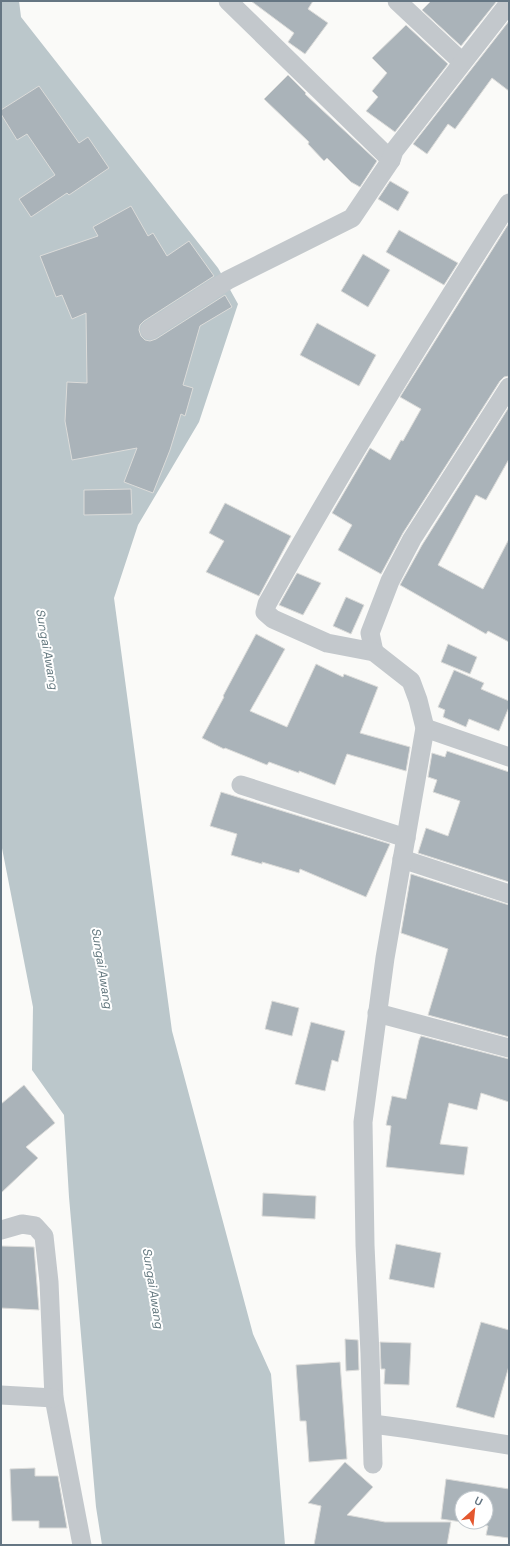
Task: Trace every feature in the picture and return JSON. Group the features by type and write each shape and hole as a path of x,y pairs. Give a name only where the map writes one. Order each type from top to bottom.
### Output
{"street":[{"path":"228,1 391,160"},
{"path":"397,1 462,62"},
{"path":"150,330 228,280 352,218 391,160 394,151 509,3"},
{"path":"373,1464 365,1246 363,1122 402,859 425,728 418,700 411,681 374,652 327,643 273,620 265,612 266,604 300,544 428,328 509,203"},
{"path":"374,652 370,633 390,581 412,539 509,387"},
{"path":"425,728 509,757"},
{"path":"240,785 406,838"},
{"path":"402,859 509,894"},
{"path":"378,1013 509,1048"},
{"path":"1,1230 22,1224 34,1226 44,1236 50,1282 54,1398 82,1545"},
{"path":"1,1395 54,1398"},
{"path":"372,1424 410,1428 509,1445"}],"water":[{"name":"Sungai Awang","path":"1,1 19,1 21,17 218,268 238,304 199,422 138,525 114,598 172,1031 253,1334 271,1374 285,1545 102,1545 96,1507 69,1197 64,1115 32,1070 33,1007 1,843"}],"building":[{"path":"251,1 313,1 308,9 328,23 305,54 288,42 294,33"},
{"path":"431,1 497,1 461,46 422,10"},
{"path":"509,21 509,91 492,78 455,129 448,124 427,154 413,144"},
{"path":"406,25 448,64 395,132 366,111 378,97 372,91 387,73 372,58"},
{"path":"288,75 306,93 305,94 377,161 360,187 351,182 327,158 324,161 308,144 309,142 264,99"},
{"path":"39,86 79,143 88,137 109,168 69,195 67,193 31,217 19,199 55,175 27,134 17,140 1,114 1,110"},
{"path":"390,181 409,192 398,211 378,199"},
{"path":"131,206 148,236 153,233 167,256 189,241 214,276 144,321 140,325 139,330 141,336 145,340 150,341 156,339 225,295 232,307 200,326 183,385 193,388 185,416 181,414 170,450 153,493 124,482 137,448 72,460 65,421 67,382 87,383 86,313 72,319 62,295 56,297 40,256 98,236 93,227"},
{"path":"509,223 509,376 504,377 500,381 403,533 381,574 338,550 352,525 332,513 370,448 390,460 401,440 403,441 421,409 400,397"},
{"path":"399,230 458,263 444,285 386,252"},
{"path":"363,254 390,270 368,307 341,291"},
{"path":"317,323 376,355 359,386 300,355"},
{"path":"509,407 509,459 486,500 476,495 438,565 483,589 509,539 509,642 488,631 486,634 400,585 422,545"},
{"path":"131,489 132,514 84,515 84,490"},
{"path":"225,503 291,536 259,596 206,572 224,541 209,533"},
{"path":"297,573 321,583 303,615 279,605"},
{"path":"346,597 364,605 351,634 333,626"},
{"path":"256,634 285,649 250,711 287,727 316,664 343,677 344,674 378,687 360,733 410,747 406,771 347,754 335,785 299,771 299,773 269,762 267,765 225,748 224,749 202,738"},
{"path":"448,644 477,657 470,674 441,662"},
{"path":"454,670 484,683 481,689 509,701 509,707 499,731 469,719 466,727 443,717 445,710 438,707"},
{"path":"447,751 509,772 509,882 418,853 426,828 448,836 460,801 433,792 437,780 428,777 432,753 445,757"},
{"path":"221,792 390,844 366,897 300,869 299,873 231,855 237,834 210,826"},
{"path":"411,874 509,905 509,1037 428,1015 448,949 401,933"},
{"path":"272,1001 299,1008 292,1036 265,1029"},
{"path":"311,1022 345,1031 338,1062 332,1060 325,1091 295,1084"},
{"path":"421,1036 509,1059 509,1102 481,1093 477,1110 449,1103 440,1144 468,1147 464,1175 386,1167 391,1126 386,1125 392,1096 406,1099"},
{"path":"24,1085 55,1123 26,1147 38,1158 1,1193 1,1104"},
{"path":"263,1193 316,1196 315,1219 262,1216"},
{"path":"396,1244 441,1253 434,1288 389,1279"},
{"path":"1,1246 34,1247 39,1310 1,1308"},
{"path":"481,1322 509,1330 509,1366 494,1418 456,1407"},
{"path":"345,1339 358,1340 359,1370 346,1371"},
{"path":"380,1342 411,1343 409,1385 384,1384 385,1369 381,1369"},
{"path":"340,1362 347,1459 309,1462 306,1421 300,1421 296,1365"},
{"path":"345,1462 373,1487 347,1515 385,1522 451,1522 447,1545 314,1545 321,1506 308,1503"},
{"path":"35,1468 35,1476 58,1476 67,1528 39,1528 39,1521 12,1521 10,1469"},
{"path":"446,1479 509,1489 509,1538 486,1535 487,1530 494,1530 494,1490 454,1490 454,1521 441,1519"}]}
